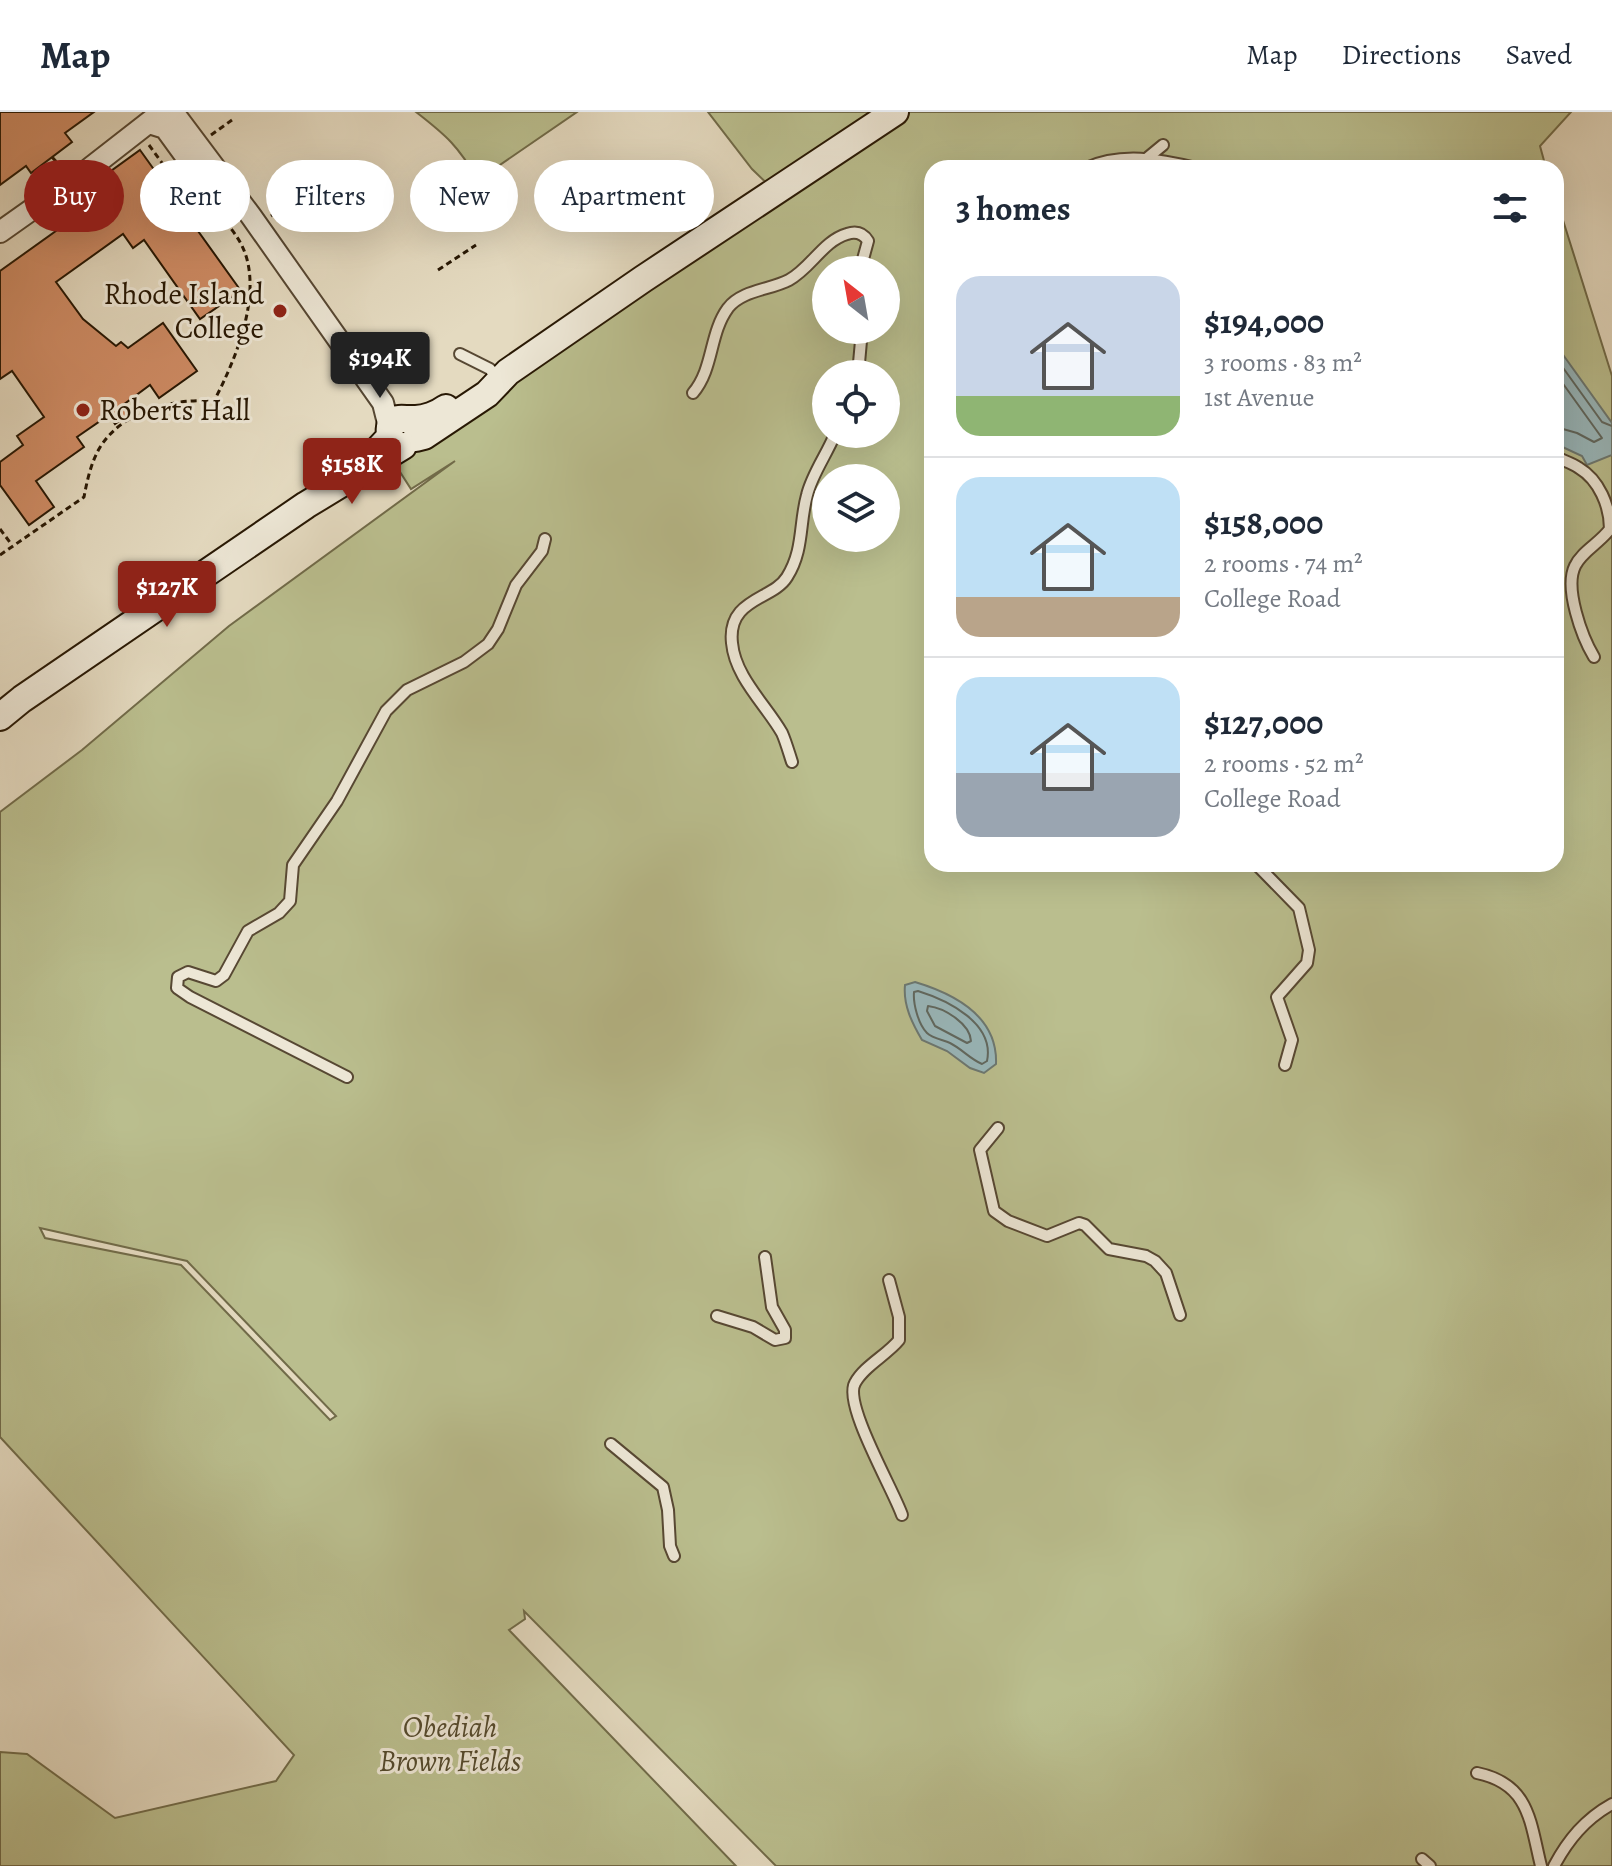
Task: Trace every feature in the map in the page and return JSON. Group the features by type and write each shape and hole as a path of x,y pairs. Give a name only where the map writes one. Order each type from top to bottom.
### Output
{"street":[{"path":"173,112 208,160"},
{"path":"0,717 171,596 382,460 399,427 482,397 501,377 643,279 895,112"},
{"path":"0,232 155,118 188,160"},
{"path":"250,218 399,427"}],"lane":[{"path":"1146,159 1163,145"},
{"path":"1124,160 1152,160"},
{"path":"817,256 845,234 855,232 868,241 864,256"},
{"path":"693,393 708,368 721,320 734,301 790,279 812,262"},
{"path":"460,354 501,377"},
{"path":"792,762 783,736 738,665 733,651 732,631 751,601 786,580 800,546 809,487 828,448"},
{"path":"1564,461 1591,478 1610,515 1610,529 1577,562 1571,580 1579,627 1594,657"},
{"path":"347,1077 190,997 177,988 178,977 188,972 216,981 224,975 248,931 286,907 290,901 293,865 337,801 386,711 407,690 464,662 488,644 498,629 516,585 542,551 545,539"},
{"path":"1264,872 1299,908 1309,950 1307,963 1277,997 1292,1040 1285,1065"},
{"path":"998,1128 980,1150 991,1203 998,1216 1047,1236 1079,1223 1085,1225 1109,1249 1146,1256 1166,1273 1180,1315"},
{"path":"717,1316 753,1327 775,1340 785,1338 785,1330 772,1307 765,1257"},
{"path":"889,1280 899,1317 899,1340 861,1376 852,1392 855,1410 895,1493 902,1515"},
{"path":"611,1444 663,1487 674,1556"},
{"path":"1477,1773 1504,1782 1523,1802 1531,1821 1541,1866"},
{"path":"1554,1866 1562,1849 1582,1826 1612,1804"}],"path":[{"path":"139,148 148,144 160,160"},
{"path":"0,555 84,497 99,449 125,423 149,410 177,401 214,401 232,366 242,332 250,273 241,243 233,232"},
{"path":"438,270 476,245"},
{"path":"0,529 12,546"}],"green space":[{"path":"416,112 577,112 507,160 465,160 436,128"},
{"name":"Obediah Brown Fields","path":"708,112 1571,112 1540,146 1544,160 924,160 924,872 1564,872 1564,223 1612,376 1612,1866 776,1866 524,1611 525,1619 509,1630 736,1866 0,1866 0,1752 27,1754 115,1818 276,1781 294,1755 0,1437 0,812 82,750 229,626 455,461 411,489 393,461 778,194 752,169","holes":["40,1228 187,1261 336,1416 330,1420 181,1265 45,1238"]}],"water":[{"path":"1564,356 1612,423 1612,455 1587,465 1582,456 1564,448"},
{"path":"915,982 945,993 982,1020 995,1047 996,1064 984,1073 922,1040 905,1000 905,985"}],"building":[{"path":"0,112 94,112 65,133 72,142 48,160 24,160 24,167 0,185"},
{"name":"Roberts Hall","path":"140,150 147,160 140,160 140,232 199,232 241,291 200,319 144,240 133,248 123,234 56,282 83,319 116,346 121,342 128,348 163,323 197,371 159,398 150,385 123,405 129,414 115,424 109,415 77,437 84,447 36,481 54,507 29,525 0,485 0,462 23,445 17,436 44,417 12,371 0,379 0,271 54,232 124,232 124,162"}],"place":[{"name":"Rhode Island College","path":"280,311"},
{"name":"Roberts Hall","path":"83,410"}]}
